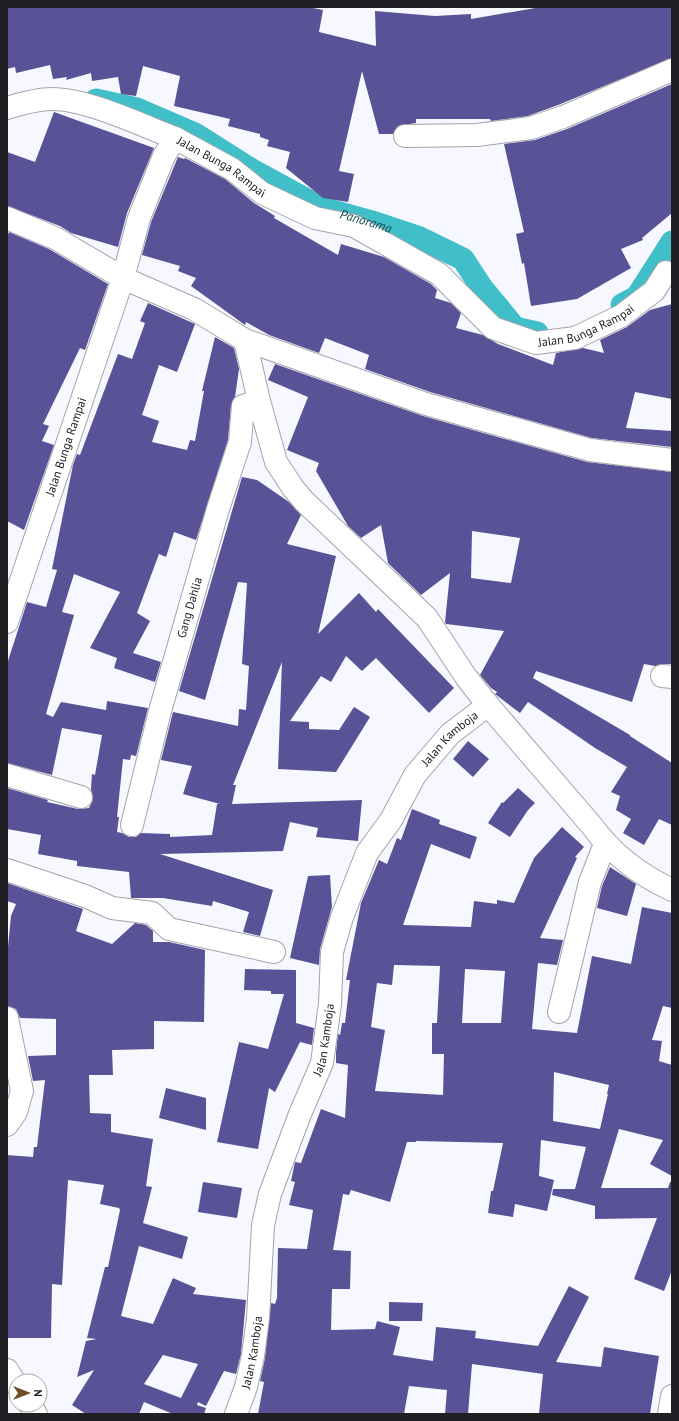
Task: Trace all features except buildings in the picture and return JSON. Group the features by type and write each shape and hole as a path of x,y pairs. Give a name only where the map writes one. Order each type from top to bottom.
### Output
{"street":[{"path":"404,136 477,135 531,128 563,117 672,70"},
{"path":"7,108 38,100 53,99 82,104 146,126 175,138"},
{"name":"Jalan Bunga Rampai","path":"7,622 124,278 139,218 164,156 175,138 232,169 262,193 315,218 354,226 439,274 493,328 536,343 575,338 621,316 654,291 666,272"},
{"path":"7,218 54,238 124,278 194,309 245,340 426,404 590,450 672,460"},
{"path":"245,340 259,401 276,462 293,488 427,618 466,677 488,705 592,826 605,844 635,870 672,890"},
{"name":"Gang Dahlia","path":"132,825 160,711 218,509 240,442 243,406 259,401"},
{"name":"Jalan Kamboja","path":"236,1414 246,1387 253,1356 258,1318 265,1218 270,1194 300,1114 322,1064 330,1004 332,952 342,917 367,853 391,820 414,775 450,734 488,705"},
{"path":"7,775 81,797"},
{"path":"559,1012 590,882 605,844"},
{"path":"7,870 86,896 112,908 152,914 169,929 274,952"},
{"path":"7,1018 22,1091 16,1112 7,1125"},
{"path":"669,1414 672,1396"}],"waterway":[{"name":"Panorama","path":"96,100 137,109 195,134 252,170 322,208 372,222 420,238 463,259 482,288 515,328 537,333"},
{"name":"Panorama","path":"622,305 637,297 672,242"}]}
